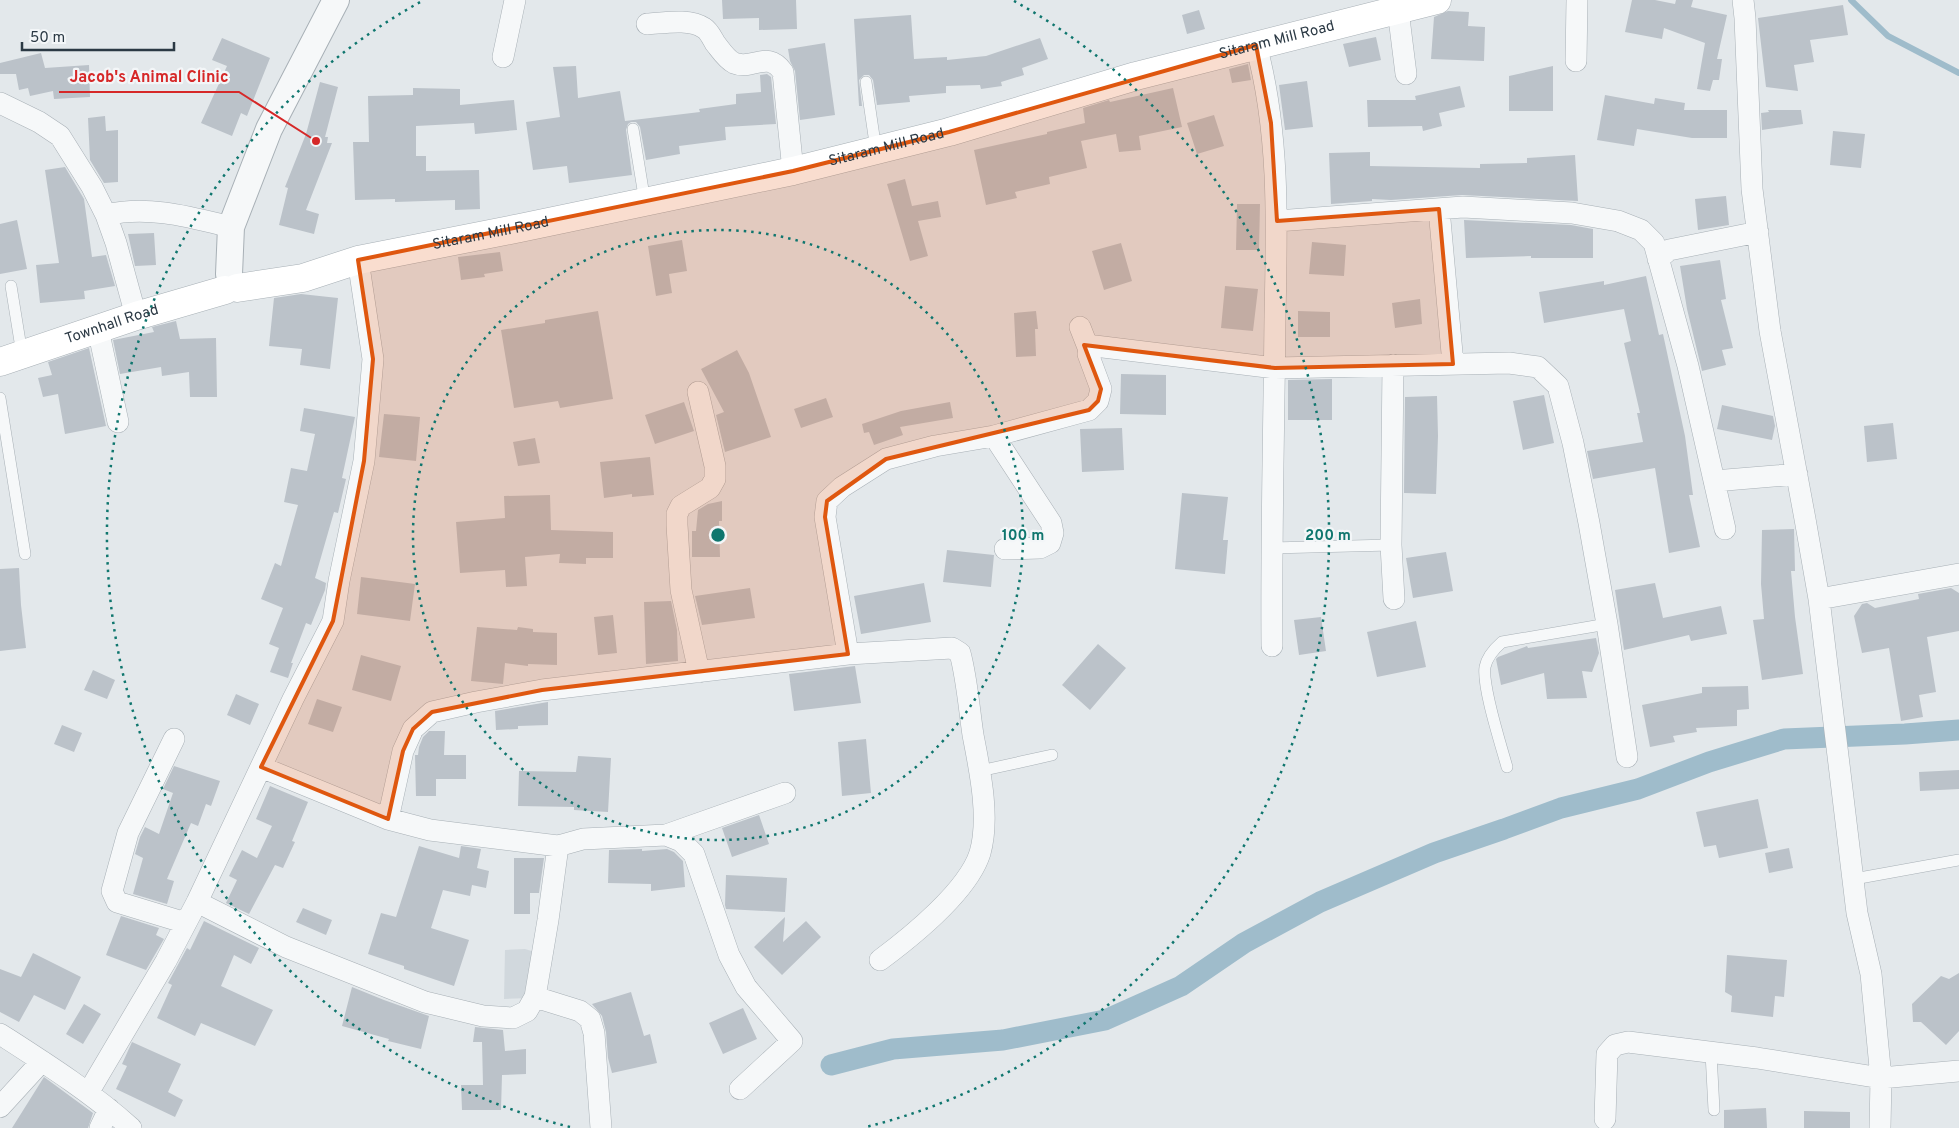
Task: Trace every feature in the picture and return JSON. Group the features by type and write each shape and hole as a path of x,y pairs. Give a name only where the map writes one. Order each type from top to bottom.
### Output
{"main road":[{"name":"Sitaram Mill Road","path":"330,269 358,260 793,171 949,132 1136,76 1437,0"},
{"name":"Townhall Road","path":"11,358 136,316 231,281 303,278 330,269"}],"street":[{"path":"231,281 231,226 269,129 336,0"},
{"path":"503,57 515,0"},
{"path":"1576,0 1576,61"},
{"path":"1743,0 1752,189 1770,331 1819,599 1857,913 1871,974 1881,1078 1880,1128"},
{"path":"1398,10 1406,74"},
{"path":"647,24 693,23 705,28 722,53 734,63 744,64 769,61 777,64 783,72 793,171"},
{"path":"1256,45 1263,70 1271,123 1277,221 1271,548 1272,646"},
{"path":"0,103 39,122 60,136 92,187 106,215 116,243 136,316"},
{"path":"1277,221 1463,208 1572,214 1618,221 1641,230 1654,243 1688,366 1725,529"},
{"path":"1439,209 1453,364"},
{"path":"106,215 144,210 231,226"},
{"path":"1658,259 1669,250 1758,232"},
{"path":"88,1093 152,985 197,902 262,768 293,698 333,621 339,581 364,461 372,359 358,260"},
{"path":"848,654 824,517 827,501 842,487 886,459 935,446 994,436 1089,410 1098,401 1101,389 1080,327"},
{"path":"98,329 118,422"},
{"path":"1089,350 1095,346 1275,368 1509,363 1538,367 1558,386 1573,443 1607,624 1627,757"},
{"path":"1393,365 1391,545 1394,599"},
{"path":"698,392 713,459 715,479 710,488 681,506 677,514 677,525 681,590 699,672"},
{"path":"994,436 1051,524 1053,533 1050,543 1040,548 1005,549"},
{"path":"1714,481 1797,474"},
{"path":"1819,599 1959,574"},
{"path":"388,819 403,751 412,729 432,712 542,690 848,654 952,648 960,653 980,771 984,824 980,854 962,887 911,937 880,960"},
{"path":"174,739 128,833 112,891 117,902 186,923"},
{"path":"262,768 388,819 430,830 558,846 583,839 666,835 785,793"},
{"path":"666,835 682,841 694,854 729,955 746,987 792,1041 740,1089"},
{"path":"197,902 286,947 425,1002 483,1016 513,1018 527,1011 535,997 558,846"},
{"path":"535,997 580,1011 590,1019 594,1033 600,1128"},
{"path":"0,1034 109,1108 131,1128"},
{"path":"1605,1119 1607,1054 1615,1045 1628,1042 1757,1058 1881,1078 1959,1071"},
{"path":"0,1107 42,1061"},
{"path":"100,1128 109,1108"}],"lane":[{"path":"866,82 876,150"},
{"path":"633,129 645,202"},
{"path":"11,286 11,358"},
{"path":"0,398 25,554"},
{"path":"1271,548 1391,545"},
{"path":"1507,767 1487,690 1485,667 1492,650 1502,642 1607,624"},
{"path":"980,771 1052,755"},
{"path":"1854,879 1959,860"},
{"path":"1711,1053 1714,1110"}],"highlighted area":[{"path":"1256,45 1271,123 1277,221 1439,209 1453,364 1275,368 1084,345 1101,389 1098,401 1089,410 886,459 827,501 825,517 848,654 542,690 432,712 413,729 403,751 388,819 261,767 333,621 364,461 373,359 358,260 793,171 949,132"}],"shaded area":[{"path":"525,949 538,953 530,998 504,999 505,950"}],"building":[{"path":"722,0 796,0 797,29 759,30 759,18 723,19"},
{"path":"1632,0 1655,0 1675,4 1676,0 1693,0 1691,7 1727,15 1717,59 1722,59 1719,80 1713,80 1710,91 1697,89 1705,43 1664,28 1662,39 1625,32"},
{"path":"1843,5 1848,35 1810,40 1814,62 1794,65 1798,91 1766,87 1758,18"},
{"path":"1199,10 1205,29 1187,34 1182,15"},
{"path":"1448,11 1469,12 1468,26 1485,27 1484,61 1431,59 1434,17"},
{"path":"911,15 914,59 947,57 947,60 986,56 1040,38 1048,59 1022,68 1024,75 1001,82 1002,86 981,89 980,85 946,86 946,93 909,96 910,102 877,105 873,80 869,75 864,75 859,80 862,106 859,106 854,19"},
{"path":"1376,37 1381,60 1349,67 1343,44"},
{"path":"222,38 270,58 247,116 241,113 232,136 201,123 227,66 212,60"},
{"path":"825,43 835,115 800,120 795,71 790,61 788,49"},
{"path":"41,53 45,68 89,65 90,97 54,99 53,91 30,96 28,88 19,90 16,74 0,74 0,63"},
{"path":"1248,64 1251,80 1232,83 1229,69"},
{"path":"576,66 578,98 620,91 625,121 700,112 699,109 736,104 736,94 761,92 760,75 767,74 771,77 776,124 725,127 726,140 679,146 680,154 646,160 640,127 636,122 631,122 626,130 632,175 569,183 567,166 533,170 526,122 560,117 553,67"},
{"path":"1553,66 1553,111 1509,111 1509,76"},
{"path":"1307,81 1313,127 1285,130 1279,85"},
{"path":"320,82 338,87 325,137 328,137 327,143 332,143 306,210 319,214 314,234 279,225 288,188 285,187 306,134"},
{"path":"1460,86 1465,107 1439,113 1442,126 1423,131 1422,126 1368,127 1367,100 1416,100 1415,96"},
{"path":"413,88 460,89 460,105 514,100 517,130 475,134 474,123 416,126 416,156 426,156 426,171 479,170 480,209 455,210 455,200 395,202 395,199 355,200 353,142 369,142 368,96 413,95"},
{"path":"1173,88 1182,127 1139,136 1141,150 1119,152 1116,134 1081,141 1087,168 1049,177 1050,184 1015,192 1017,198 986,205 974,150 1047,134 1047,132 1085,123 1083,108 1109,100 1110,102"},
{"path":"1605,95 1654,104 1655,98 1685,103 1684,110 1727,110 1727,138 1692,138 1637,129 1634,146 1597,140"},
{"path":"1768,110 1801,110 1803,124 1762,130 1761,113 1769,112"},
{"path":"1214,115 1224,146 1197,154 1187,123"},
{"path":"105,116 106,131 118,130 118,182 104,183 90,160 88,118"},
{"path":"1833,131 1865,134 1861,168 1830,165"},
{"path":"1370,152 1370,166 1480,168 1480,164 1527,163 1527,158 1575,155 1578,201 1462,195 1391,200 1372,199 1372,201 1331,204 1329,153"},
{"path":"65,167 84,199 92,257 106,255 115,286 84,291 85,299 40,303 36,265 59,263 45,170"},
{"path":"905,179 912,206 938,201 941,217 918,221 928,256 910,261 887,184"},
{"path":"1726,196 1729,225 1698,230 1695,199"},
{"path":"1237,204 1260,204 1259,250 1236,250"},
{"path":"17,220 27,269 0,274 0,224"},
{"path":"1464,220 1571,225 1593,229 1593,258 1531,258 1531,256 1466,258"},
{"path":"154,233 156,265 135,266 128,234"},
{"path":"682,240 687,271 669,274 672,293 656,296 648,246"},
{"path":"1312,242 1346,245 1344,276 1309,274"},
{"path":"1121,243 1132,281 1104,290 1092,251"},
{"path":"500,252 503,271 484,274 485,277 461,280 458,257"},
{"path":"1720,260 1726,299 1721,300 1733,348 1722,350 1726,365 1702,371 1687,309 1680,266"},
{"path":"1646,276 1659,335 1663,334 1685,436 1693,495 1689,495 1700,547 1669,553 1655,468 1593,479 1587,451 1643,442 1637,413 1640,413 1624,343 1631,341 1624,309 1544,323 1539,292 1604,281 1604,285"},
{"path":"1225,286 1258,289 1253,331 1221,328"},
{"path":"301,294 338,298 330,369 300,365 302,349 269,346 274,298"},
{"path":"1420,299 1422,324 1395,328 1392,303"},
{"path":"598,311 613,399 560,408 558,401 514,408 501,330 545,323 545,320"},
{"path":"1036,311 1038,329 1035,329 1036,356 1016,357 1014,313"},
{"path":"1298,311 1330,312 1330,337 1298,337"},
{"path":"176,321 180,339 216,338 217,397 190,397 189,372 162,376 161,367 120,374 113,340 154,332 152,327"},
{"path":"89,348 106,426 65,434 58,394 43,397 38,378 52,375 48,362"},
{"path":"737,350 749,373 771,437 725,452 716,415 724,412 701,369"},
{"path":"1121,374 1166,375 1166,415 1120,414"},
{"path":"1332,379 1332,420 1288,420 1288,380"},
{"path":"1544,395 1554,443 1523,450 1513,401"},
{"path":"1437,396 1436,494 1404,493 1405,397"},
{"path":"826,398 833,417 801,428 794,409"},
{"path":"684,402 694,431 655,444 645,415"},
{"path":"950,402 953,418 900,427 903,435 874,445 869,432 864,433 862,424 901,411"},
{"path":"1722,405 1773,416 1775,426 1772,440 1717,429"},
{"path":"304,408 355,417 342,478 346,479 338,513 334,512 315,578 326,583 325,590 311,625 306,623 291,663 293,663 288,678 270,672 279,648 269,644 283,608 261,599 275,563 281,566 298,505 284,502 291,468 307,471 315,434 300,431"},
{"path":"384,414 420,417 416,461 379,457"},
{"path":"1893,423 1897,459 1867,462 1864,426"},
{"path":"1122,428 1124,470 1082,472 1080,429"},
{"path":"535,438 540,463 518,466 513,442"},
{"path":"650,457 654,495 632,497 632,494 604,498 600,462"},
{"path":"1182,493 1228,497 1223,540 1228,540 1225,574 1175,569"},
{"path":"550,495 551,530 613,532 613,558 586,558 586,564 559,563 560,554 525,557 527,586 506,587 505,570 460,573 456,522 505,518 504,496"},
{"path":"722,501 722,521 719,521 720,557 692,557 692,531 696,531 698,510 708,504"},
{"path":"1794,529 1795,571 1791,571 1803,674 1762,680 1753,620 1764,619 1761,584 1762,530"},
{"path":"947,550 994,555 991,587 943,582"},
{"path":"1446,552 1453,591 1413,598 1406,558"},
{"path":"19,568 26,648 0,651 0,569"},
{"path":"361,577 415,584 410,621 357,614"},
{"path":"924,583 931,622 861,634 854,596"},
{"path":"1655,583 1663,618 1721,606 1727,634 1691,641 1689,635 1624,650 1615,590"},
{"path":"750,588 755,618 702,625 695,596"},
{"path":"1951,588 1959,593 1959,631 1927,637 1936,692 1919,695 1923,717 1901,721 1889,648 1862,653 1854,616 1862,604 1867,603 1875,608 1919,599 1918,594"},
{"path":"671,601 677,630 678,661 646,664 644,602"},
{"path":"613,615 617,653 598,655 594,617"},
{"path":"1321,617 1326,651 1299,655 1294,620"},
{"path":"1416,621 1426,667 1377,677 1367,632"},
{"path":"477,627 517,630 518,627 533,629 533,632 557,633 557,665 528,664 528,666 505,663 503,684 471,681"},
{"path":"1596,638 1599,653 1592,672 1582,671 1587,698 1547,699 1544,673 1501,685 1496,659 1498,657 1527,646 1528,648"},
{"path":"1098,644 1126,668 1090,710 1062,685"},
{"path":"361,655 401,666 391,701 352,690"},
{"path":"855,666 861,703 794,711 789,674"},
{"path":"93,670 115,680 107,699 84,690"},
{"path":"1748,686 1749,709 1737,710 1737,726 1696,728 1697,732 1673,736 1675,742 1650,747 1642,705 1702,693 1702,687"},
{"path":"236,694 259,704 250,725 227,715"},
{"path":"317,699 342,707 333,732 308,724"},
{"path":"548,702 548,725 518,726 518,729 496,730 495,711"},
{"path":"62,725 82,733 74,752 54,744"},
{"path":"429,731 445,731 444,755 466,755 466,779 436,779 436,796 416,796 415,755 418,755 423,737"},
{"path":"866,739 871,793 842,796 838,742"},
{"path":"578,756 611,758 608,812 574,810 574,807 518,806 519,771 576,772"},
{"path":"174,766 220,781 211,806 206,804 198,826 191,823 167,879 174,881 167,904 133,894 143,858 135,854 145,827 159,834 173,793 163,789"},
{"path":"1959,770 1959,789 1920,791 1919,772"},
{"path":"270,786 308,802 292,841 295,842 283,868 275,865 249,914 226,903 237,880 229,876 242,850 257,858 272,826 256,819"},
{"path":"1758,799 1768,848 1719,858 1716,845 1704,847 1696,812"},
{"path":"759,815 769,844 732,857 722,828"},
{"path":"419,846 459,858 461,846 481,849 477,868 489,871 486,888 472,885 470,896 443,890 431,928 469,940 454,986 404,969 404,966 368,954 381,913 396,917"},
{"path":"1789,848 1793,868 1769,873 1765,853"},
{"path":"642,849 642,851 667,849 674,852 683,861 685,887 651,891 651,884 608,883 609,850"},
{"path":"514,858 544,858 539,893 530,893 530,914 514,914"},
{"path":"726,875 787,878 785,912 726,909"},
{"path":"303,908 332,920 326,935 296,922"},
{"path":"121,916 159,928 156,935 164,939 146,970 106,955"},
{"path":"785,917 783,942 806,921 821,937 782,975 754,947"},
{"path":"204,921 259,948 251,964 234,955 221,986 273,1010 255,1046 201,1023 195,1036 157,1018 172,985 168,983 187,948 190,950"},
{"path":"33,953 81,977 65,1010 34,995 19,1022 0,1012 0,969 21,977"},
{"path":"1727,955 1787,960 1784,997 1775,996 1773,1017 1731,1012 1732,996 1725,992"},
{"path":"1959,973 1959,1031 1946,1045 1921,1022 1913,1022 1912,1004 1941,976 1949,979"},
{"path":"352,987 429,1016 421,1049 388,1041 389,1039 342,1026"},
{"path":"631,992 644,1036 650,1034 657,1063 612,1073 602,1016 592,1004"},
{"path":"84,1004 101,1014 83,1044 66,1034"},
{"path":"743,1008 757,1039 723,1054 709,1023"},
{"path":"475,1027 503,1030 505,1051 526,1049 526,1074 502,1075 501,1110 462,1110 461,1085 483,1085 482,1042 473,1042"},
{"path":"132,1042 181,1064 168,1092 183,1100 175,1117 116,1089 127,1066 122,1064"},
{"path":"44,1077 93,1113 88,1128 12,1128"},
{"path":"1766,1108 1767,1128 1724,1128 1724,1110"},
{"path":"1804,1111 1850,1112 1850,1128 1804,1128"}],"waterway":[{"path":"1851,0 1888,36 1959,73"},
{"path":"831,1065 893,1049 1003,1040 1105,1020 1181,986 1244,943 1320,902 1434,853 1561,808 1638,789 1709,762 1784,739 1959,730"}],"place":[{"name":"Jacob's Animal Clinic","path":"316,141"}]}
